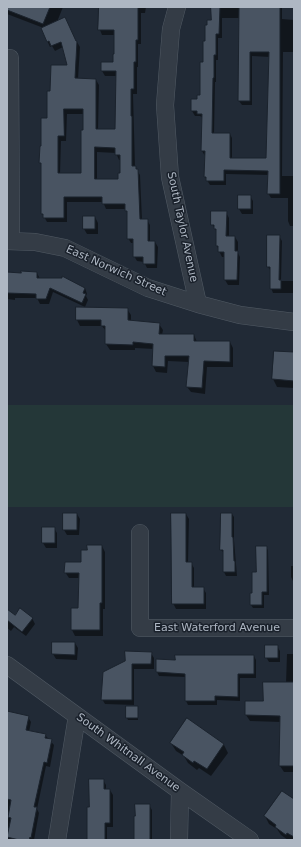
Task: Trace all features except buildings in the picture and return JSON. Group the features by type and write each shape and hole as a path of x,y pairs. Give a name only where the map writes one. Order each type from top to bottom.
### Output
{"street":[{"name":"South Taylor Avenue","path":"177,7 171,29 165,105 170,177 198,304"},
{"path":"9,58 9,241"},
{"name":"East Norwich Street","path":"9,241 36,242 65,248 148,288 198,304 240,315 294,322"},
{"name":"East Waterford Avenue","path":"140,533 140,628 294,628"},
{"name":"South Whitnall Avenue","path":"7,665 250,840"},
{"path":"57,840 77,716"},
{"path":"179,840 180,791"}],"shaded area":[{"path":"7,405 294,405 294,507 7,507"}]}
